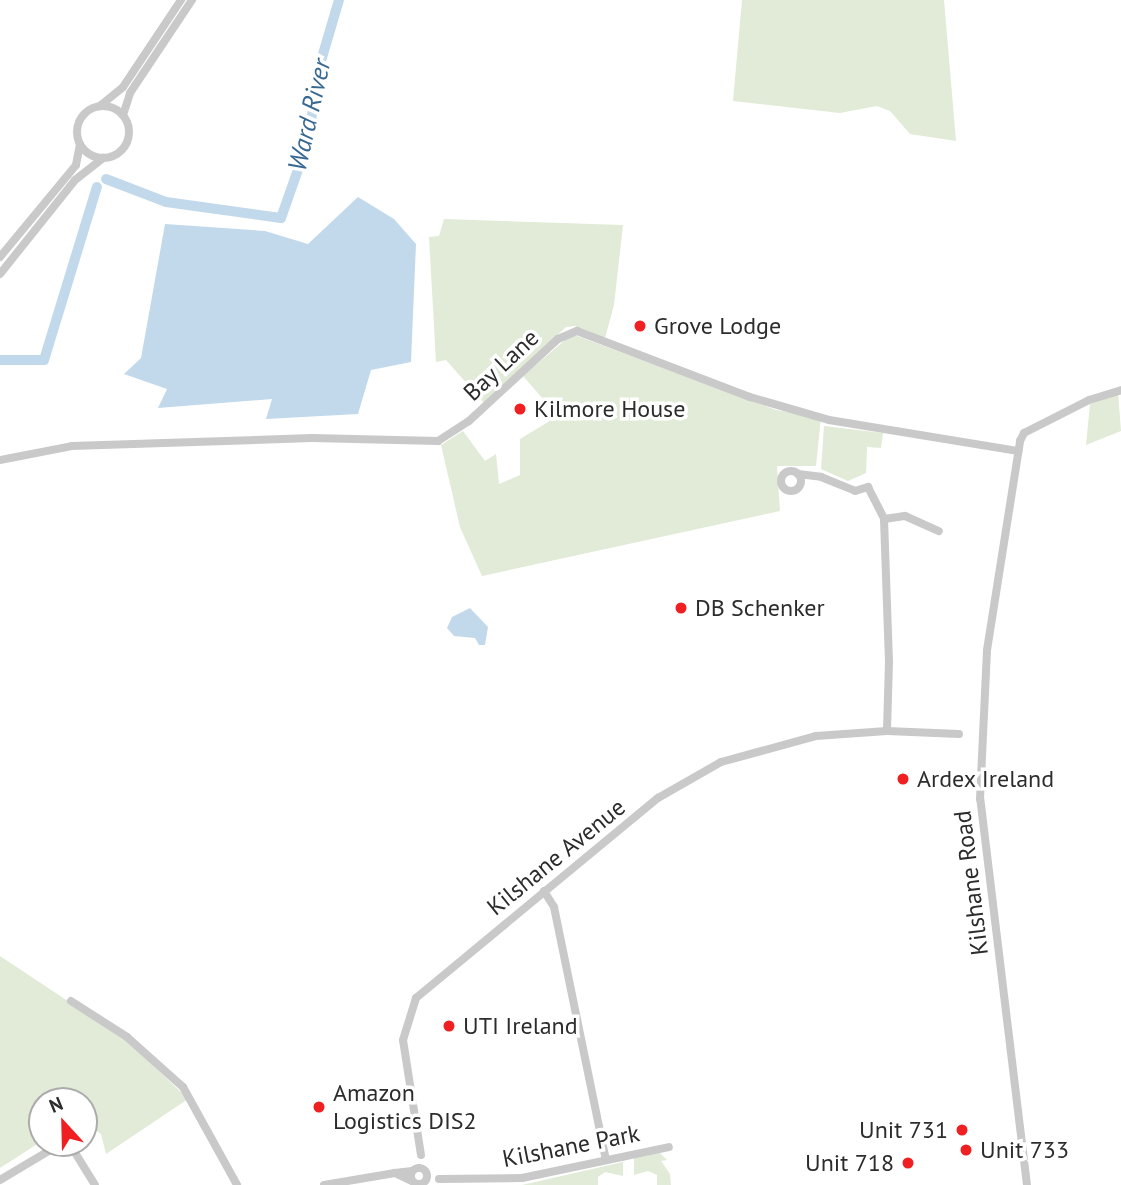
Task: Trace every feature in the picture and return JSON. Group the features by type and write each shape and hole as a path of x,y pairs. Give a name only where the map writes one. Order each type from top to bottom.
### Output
{"street":[{"path":"0,257 76,165 80,121 123,87 181,0"},
{"path":"0,274 75,180 103,158 117,154 127,143 129,128 123,115 130,93 192,0"},
{"path":"99,107 123,115"},
{"path":"79,141 88,153 103,158"},
{"name":"Bay Lane","path":"0,460 72,446 312,438 438,441 470,421 558,339 577,331 750,397 829,420 1018,450"},
{"path":"1018,450 1024,433 1089,400 1121,390"},
{"name":"Kilshane Road","path":"1018,450 987,650 980,799 1027,1185"},
{"path":"802,478 821,477 855,491 868,487 884,519 889,662 887,731"},
{"path":"884,519 905,516 939,531"},
{"name":"Kilshane Avenue","path":"419,1174 421,1154 403,1040 409,1012 425,989 658,798 698,772 816,736 887,731 959,734"},
{"path":"544,891 554,907 606,1160"},
{"path":"71,1001 127,1037 183,1087 237,1185"},
{"name":"Kilshane Park","path":"419,1174 439,1179 500,1180 668,1147"},
{"path":"1,1180 39,1157"},
{"path":"78,1157 95,1185"},
{"path":"324,1185 395,1173 419,1174"}],"green space":[{"path":"742,0 944,0 956,141 910,134 890,111 877,106 840,113 733,101"},
{"path":"444,219 623,225 614,305 605,338 575,326 566,327 484,403 446,360 436,362 429,237 439,236"},
{"path":"572,334 776,410 821,417 816,466 777,466 780,511 482,576 460,527 441,445 463,431 485,461 496,454 499,484 520,475 520,439 558,416 523,376"},
{"path":"1118,393 1121,431 1086,445 1090,404"},
{"path":"824,426 883,433 881,448 867,447 866,473 848,481 821,469"},
{"path":"0,956 128,1041 188,1099 106,1154 101,1134 98,1132 98,1087 28,1087 28,1150 0,1168"},
{"path":"660,1153 667,1160 661,1161 670,1174 671,1185 657,1185 657,1175 648,1171 634,1175 634,1158"},
{"path":"623,1162 623,1176 605,1172 598,1177 598,1185 522,1185"}],"water":[{"path":"358,197 394,219 416,244 411,362 371,370 358,414 266,419 272,399 158,408 167,389 124,374 141,358 165,224 265,231 308,244"},
{"path":"470,608 488,627 485,645 479,645 475,638 454,636 447,628 452,617"}],"waterway":[{"name":"Ward River","path":"106,179 166,202 281,218 307,144 321,61 339,0"},
{"name":"Ward River","path":"0,360 44,360 97,187"}],"place":[{"name":"Grove Lodge","path":"640,326"},
{"name":"Kilmore House","path":"520,409"},
{"name":"DB Schenker","path":"681,608"},
{"name":"Ardex Ireland","path":"903,779"},
{"name":"UTI Ireland","path":"449,1026"},
{"name":"Amazon Logistics DIS2","path":"319,1107"},
{"name":"Unit 731","path":"962,1130"},
{"name":"Unit 733","path":"966,1150"},
{"name":"Unit 718","path":"908,1163"}]}
